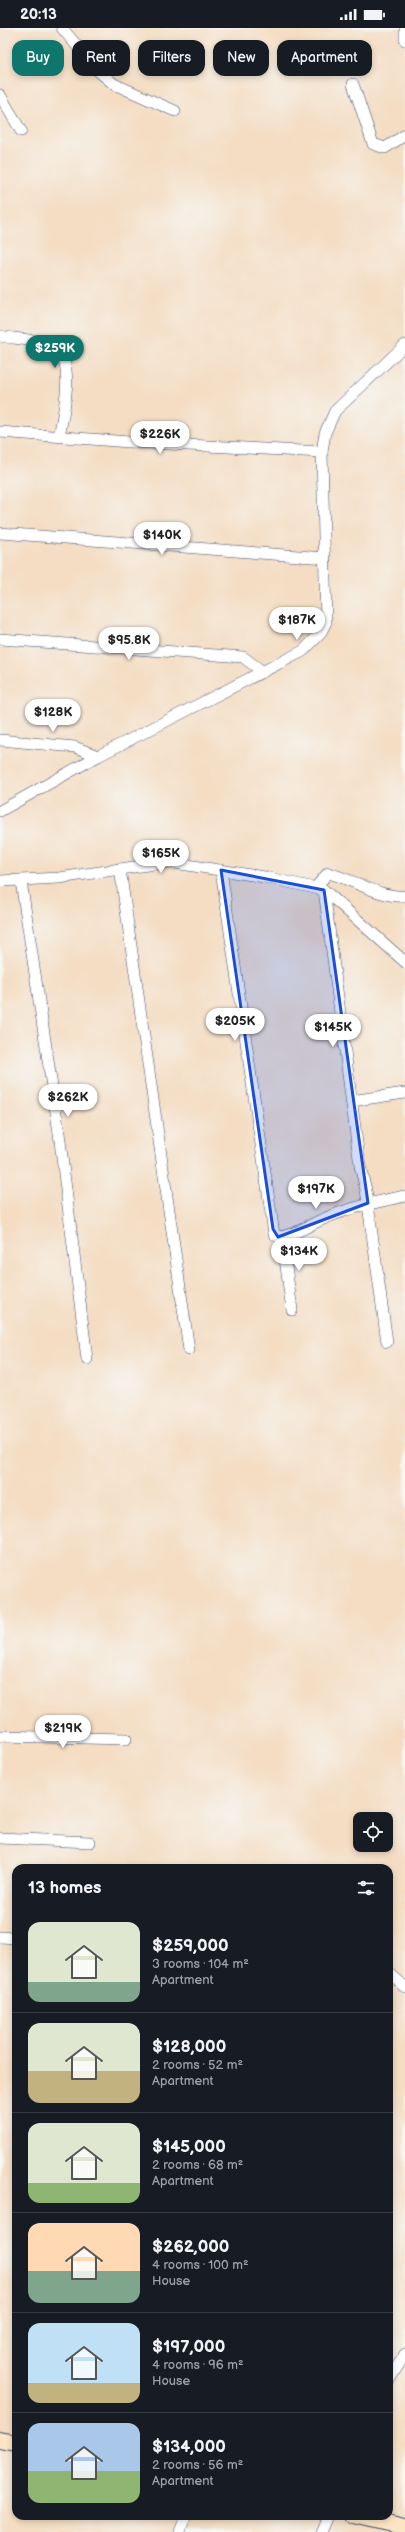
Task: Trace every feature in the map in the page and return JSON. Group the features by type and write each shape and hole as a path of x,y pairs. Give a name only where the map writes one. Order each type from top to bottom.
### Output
{"main road":[{"path":"0,2440 12,2442"},
{"path":"369,2520 405,2528"}],"street":[{"path":"62,28 97,70 114,84 175,111"},
{"path":"405,28 405,40"},
{"path":"353,84 373,144 385,148 405,135"},
{"path":"0,95 21,131"},
{"path":"0,336 44,344 57,349 63,357 66,373 59,436"},
{"path":"0,811 98,756 303,651 320,634 326,622 322,452 325,433 335,411 405,345"},
{"path":"0,432 322,452"},
{"path":"0,533 325,558"},
{"path":"0,639 243,657 263,672"},
{"path":"0,740 75,747 98,756"},
{"path":"0,881 21,881 168,862 222,870 320,889 405,962"},
{"path":"120,869 189,1350"},
{"path":"222,870 274,1234 282,1237 368,1203 405,1196"},
{"path":"387,1342 368,1203 320,889 328,873 348,878 390,896 405,896"},
{"path":"21,881 59,1133 87,1359"},
{"path":"352,1101 405,1093"},
{"path":"282,1237 292,1310"},
{"path":"0,1736 126,1739"},
{"path":"0,1838 90,1842"},
{"path":"0,1937 12,1938"},
{"path":"393,1976 405,1987"},
{"path":"393,2374 405,2354"},
{"path":"180,2532 184,2520"},
{"path":"321,2532 326,2520"}],"highlighted area":[{"path":"221,870 324,890 368,1203 278,1237 273,1229"}]}
